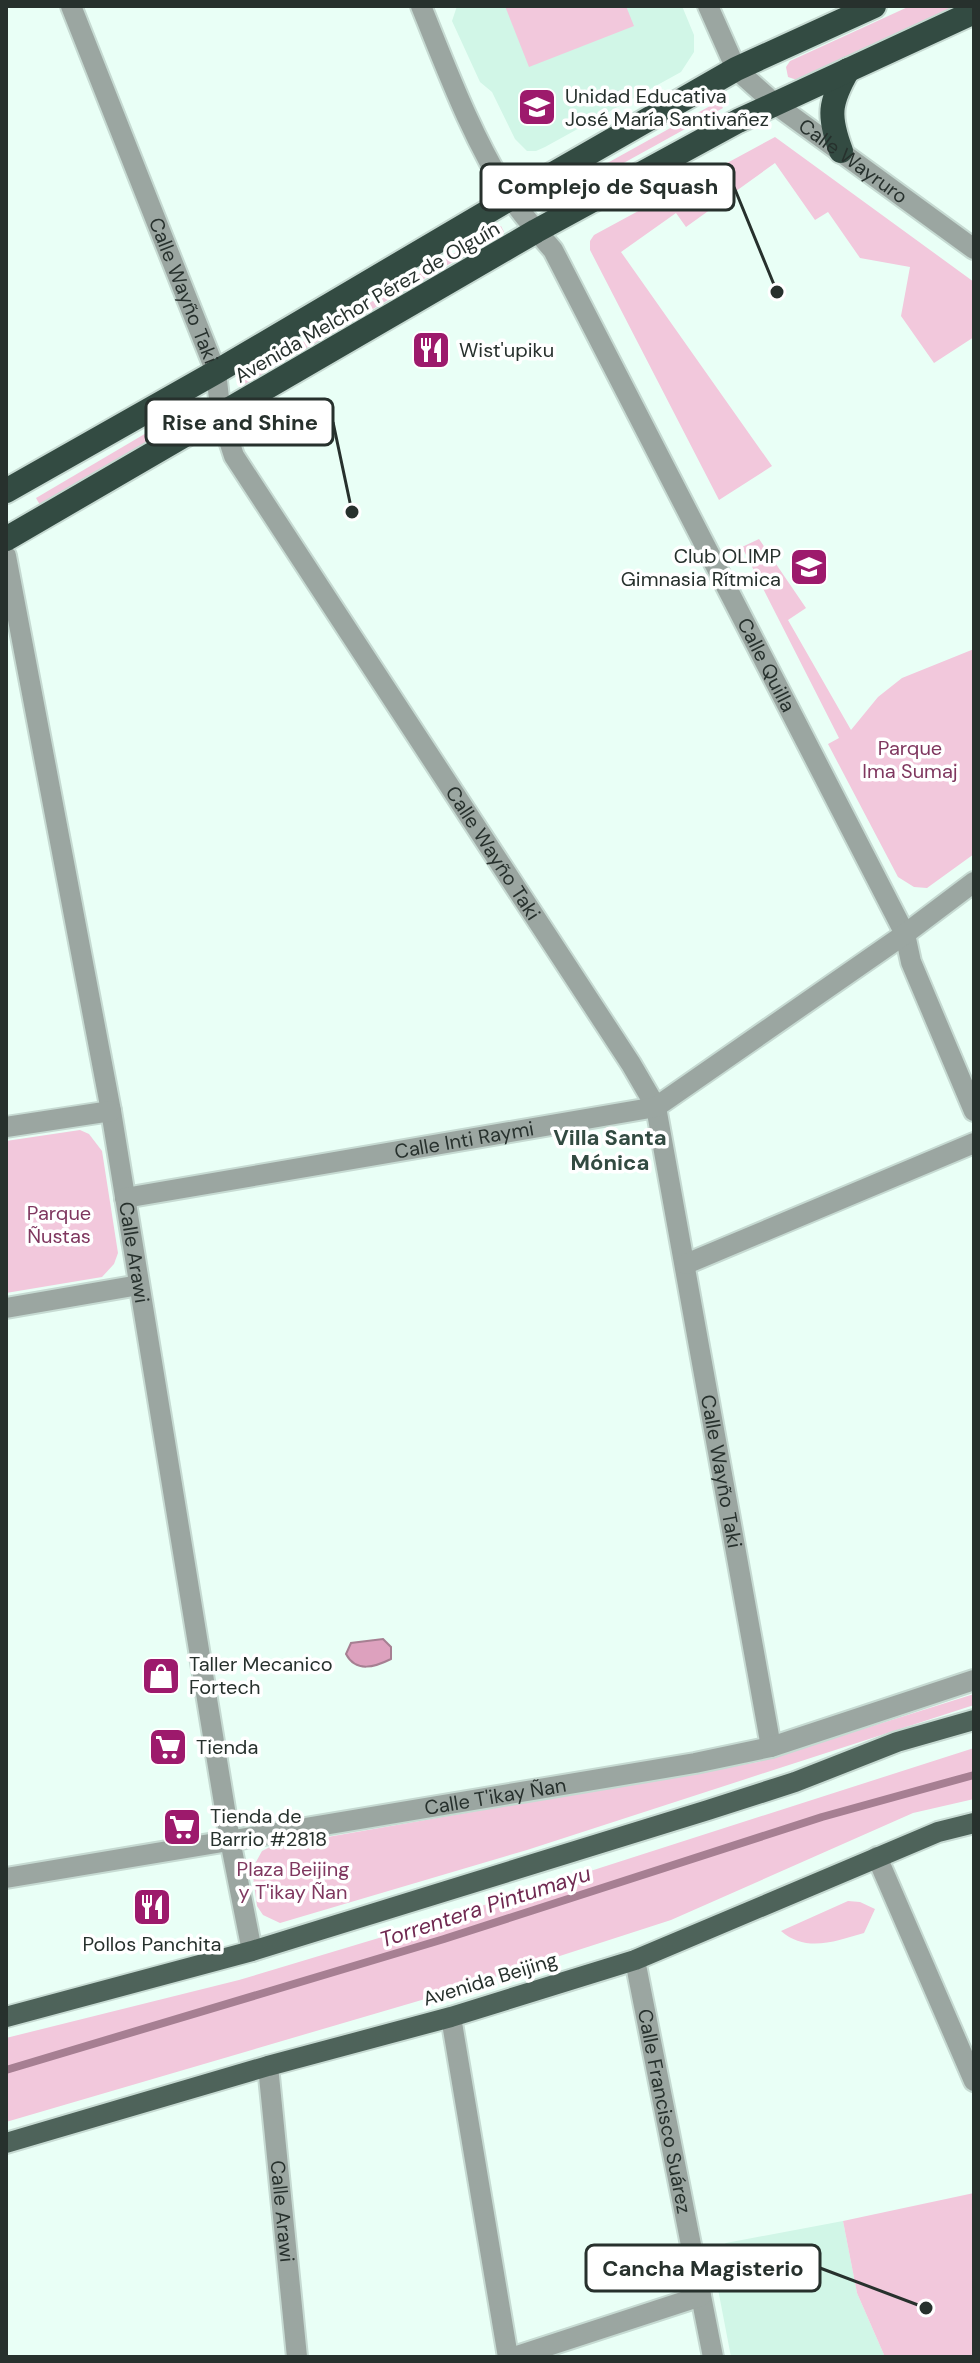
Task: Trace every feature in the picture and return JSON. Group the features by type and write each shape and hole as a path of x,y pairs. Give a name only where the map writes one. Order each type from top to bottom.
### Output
{"highway":[{"name":"Avenida Melchor Pérez de Olguín","path":"6,491 736,69 874,6"},
{"name":"Avenida Melchor Pérez de Olguín","path":"6,539 536,231 738,121 974,12"},
{"path":"841,151 833,129 831,108 835,92 848,70"}],"main road":[{"path":"6,2017 252,1951 752,1796 897,1742 974,1720"},
{"name":"Avenida Beijing","path":"6,2143 268,2066 451,2017 635,1960 938,1832 974,1823"}],"street":[{"name":"Calle Wayño Taki","path":"71,6 216,372 221,416 234,456 631,1064 656,1107 771,1747"},
{"name":"Calle Quilla","path":"421,6 457,94 511,198 553,250 905,934 911,962 974,1111"},
{"path":"708,6 736,69"},
{"name":"Calle Wayruro","path":"736,69 775,104 974,249"},
{"name":"Calle Arawi","path":"6,556 111,1111 230,1840 252,1951"},
{"name":"Calle Inti Raymi","path":"125,1198 656,1107 905,934 974,882"},
{"path":"6,1127 111,1111"},
{"path":"686,1264 974,1143"},
{"path":"6,1308 139,1285"},
{"name":"Calle T'ikay Ñan","path":"6,1878 695,1763 771,1747 974,1680"},
{"path":"877,1857 974,2081"},
{"name":"Calle Francisco Suárez","path":"635,1960 713,2357"},
{"path":"451,2017 508,2357"},
{"name":"Calle Arawi","path":"268,2066 297,2357"},
{"path":"514,2357 701,2296"}],"shaded area":[{"path":"457,6 682,6 694,35 694,52 681,72 545,147 527,151 515,139 492,92 480,82 452,21"},
{"path":"383,1639 391,1647 391,1659 385,1662 360,1666 346,1654 351,1643"},
{"path":"843,2221 857,2293 885,2357 731,2357 713,2263 714,2254 726,2243"}],"green space":[{"path":"505,6 626,6 634,26 529,67"},
{"path":"910,6 962,6 800,81 788,77 786,67 790,61"},
{"path":"719,101 723,108 543,208 539,201"},
{"path":"775,137 974,282 974,337 934,363 901,316 910,267 860,258 828,212 815,220 775,163 686,227 676,213 621,252 772,466 719,500 590,250 590,241 594,235"},
{"path":"501,226 504,232 245,384 241,378"},
{"path":"182,412 187,419 40,505 36,498"},
{"name":"Parque Ima Sumaj","path":"759,539 806,608 788,620 851,730 878,697 902,678 974,649 974,854 927,888 914,887 898,877 828,744 839,738 742,547"},
{"name":"Parque Ñustas","path":"80,1130 89,1134 102,1151 118,1253 114,1264 102,1277 6,1293 6,1141"},
{"name":"Plaza Beijing y T'ikay Ñan","path":"974,1694 974,1705 527,1850 280,1923 263,1915 257,1906 252,1869 262,1851 270,1847 758,1762"},
{"path":"974,1748 974,1799 913,1813 671,1920 449,1992 6,2122 6,2038 239,1980 422,1925"},
{"path":"848,1901 860,1902 875,1909 864,1933 832,1942 811,1943 791,1938 781,1931"},
{"path":"974,2193 974,2357 885,2357 857,2293 843,2221"}],"waterway":[{"name":"Torrentera Pintumayu","path":"6,2070 444,1939 822,1817 974,1775"}],"place":[{"name":"Unidad Educativa José María Santivañez","path":"537,107"},
{"name":"Complejo de Squash","path":"777,292"},
{"name":"Wist'upiku","path":"431,350"},
{"name":"Rise and Shine","path":"352,512"},
{"name":"Club OLIMP Gimnasia Rítmica","path":"809,567"},
{"name":"Taller Mecanico Fortech","path":"161,1676"},
{"name":"Tienda","path":"168,1747"},
{"name":"Tienda de Barrio #2818","path":"182,1827"},
{"name":"Pollos Panchita","path":"152,1907"},
{"name":"Cancha Magisterio","path":"926,2308"}],"district":[{"name":"Villa Santa Mónica","path":"610,1150"}]}
